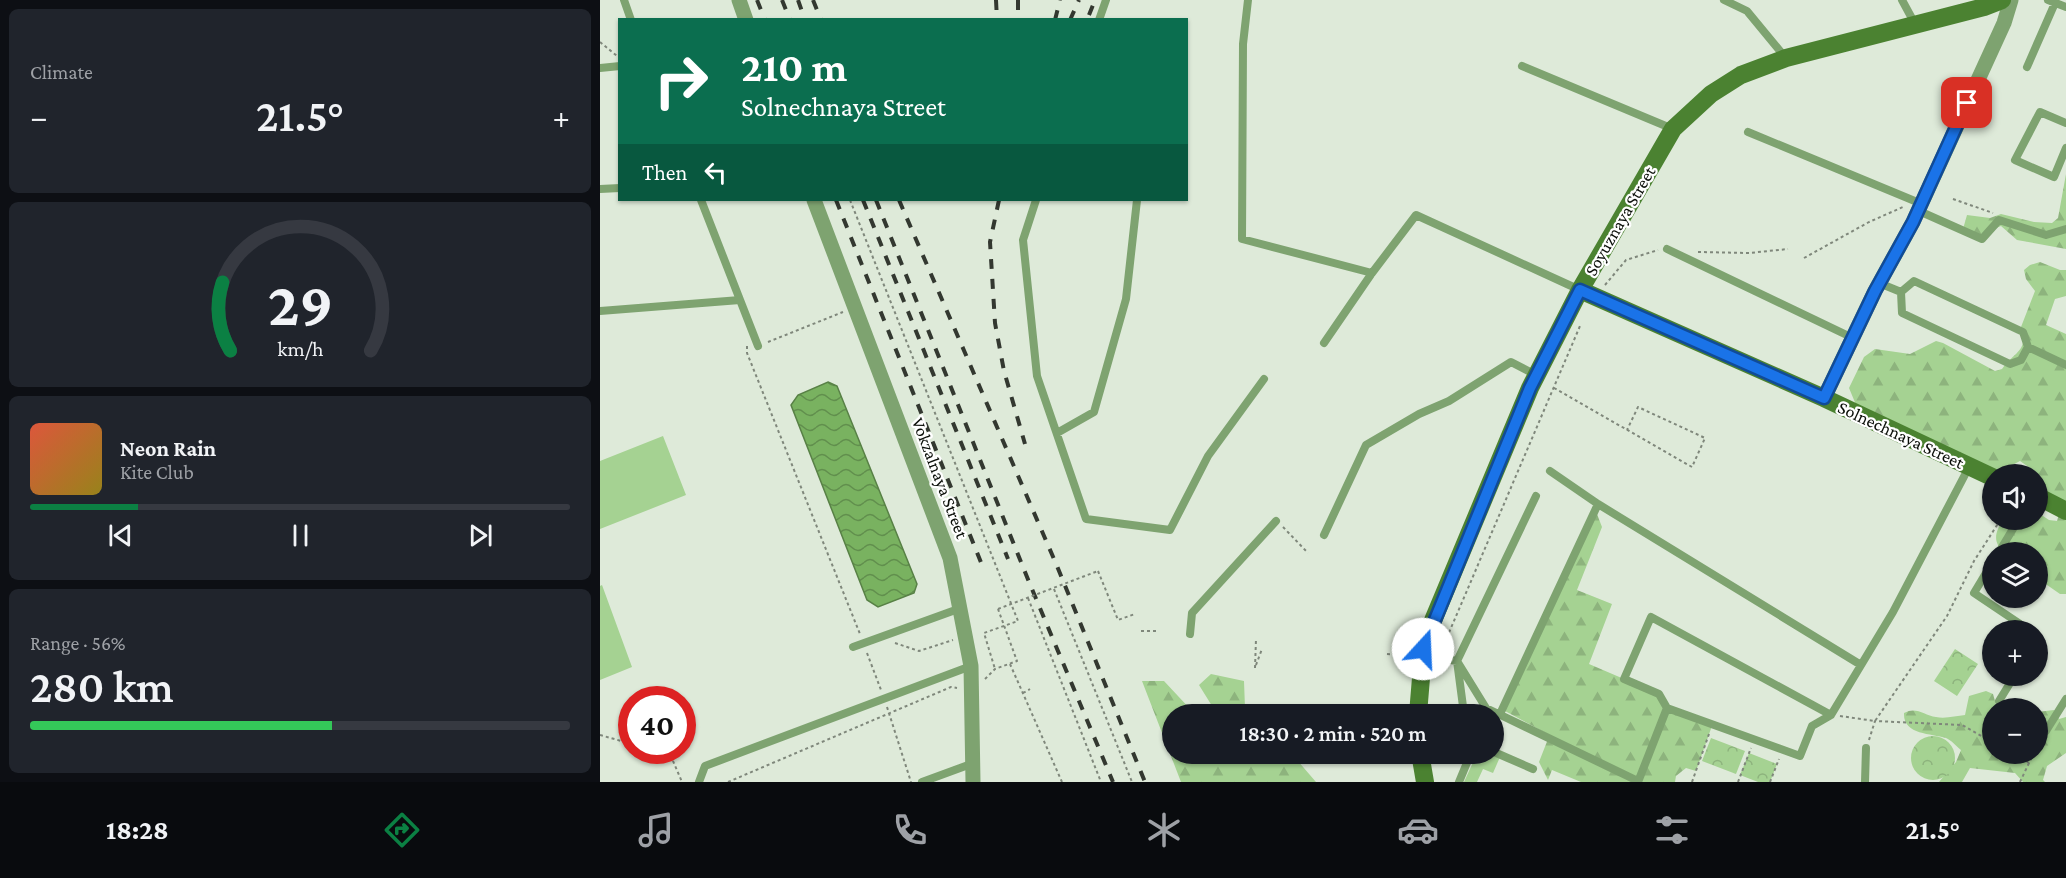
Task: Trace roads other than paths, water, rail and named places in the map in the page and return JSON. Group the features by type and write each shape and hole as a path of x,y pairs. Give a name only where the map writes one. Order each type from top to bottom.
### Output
{"street":[{"path":"738,0 745,18"},
{"name":"Soyuznaya Street","path":"1419,704 1424,642 1536,375 1587,294 1673,129 1711,94 1741,75 1786,58 1984,7 2001,0"},
{"path":"1824,398 1920,207 2004,23 2011,0"},
{"name":"Vokzalnaya Street","path":"814,201 950,558 971,666 973,782"},
{"name":"Solnechnaya Street","path":"1587,294 1824,398 1982,473"},
{"path":"2048,502 2066,511"},
{"path":"1422,764 1425,782"}],"lane":[{"path":"624,0 630,18"},
{"path":"1100,18 1106,0"},
{"path":"1248,0 1243,44 1242,239 1372,273"},
{"path":"1724,0 1747,11 1786,58"},
{"path":"1902,0 1916,25"},
{"path":"2027,67 2051,2 2066,6"},
{"path":"600,68 618,66"},
{"path":"1522,66 1673,129"},
{"path":"2066,123 2040,112 2014,160 2054,177 2066,148"},
{"path":"1748,132 1920,207 1982,239 1999,220 2046,235 2066,230"},
{"path":"600,189 618,188"},
{"path":"701,201 758,346"},
{"path":"1036,201 1023,240 1037,376 1086,519 1170,530 1208,456 1264,379"},
{"path":"1057,434 1094,412 1125,298 1137,201"},
{"path":"1324,344 1372,273 1416,215 1587,294"},
{"path":"1667,249 1853,338"},
{"path":"1914,281 1951,297 2024,332 2028,347 2021,360 2010,364 1902,313 1901,292 1914,281"},
{"path":"1880,283 1901,292"},
{"path":"600,311 740,300"},
{"path":"2028,347 2066,365"},
{"path":"1324,535 1366,445 1419,414 1449,401 1511,362 1536,375"},
{"path":"1831,715 1651,617 1624,679 1659,694 1667,708 1800,756 1812,726 1831,715 1893,612 1969,467"},
{"path":"1550,471 1598,504 1861,665"},
{"path":"1463,704 1457,661 1536,496"},
{"path":"1504,705 1598,504"},
{"path":"1190,634 1192,614 1276,521"},
{"path":"1982,579 1974,592 1982,598"},
{"path":"853,647 961,608"},
{"path":"1997,608 2015,620"},
{"path":"1423,656 1457,661 1484,704"},
{"path":"699,782 705,766 971,666"},
{"path":"2048,728 2066,699"},
{"path":"1504,716 1638,782 1667,708"},
{"path":"1865,782 1866,748"},
{"path":"1504,756 1533,769"},
{"path":"922,782 972,764"},
{"path":"1459,782 1466,764"}],"water":[{"path":"828,382 837,386 917,584 914,593 878,607 867,600 791,405 798,395"}],"railway":[{"path":"757,0 764,18"},
{"path":"782,0 789,18"},
{"path":"798,0 804,18"},
{"path":"813,0 820,18"},
{"path":"996,0 997,18"},
{"path":"1018,0 1018,18"},
{"path":"1056,18 1060,0"},
{"path":"1071,18 1079,0"},
{"path":"1089,15 1095,0"},
{"path":"836,201 984,570"},
{"path":"863,201 1008,559"},
{"path":"876,201 1029,582 1113,782"},
{"path":"899,201 1057,566 1145,782"},
{"path":"999,201 990,242 995,323 1004,371 1025,444"}]}
